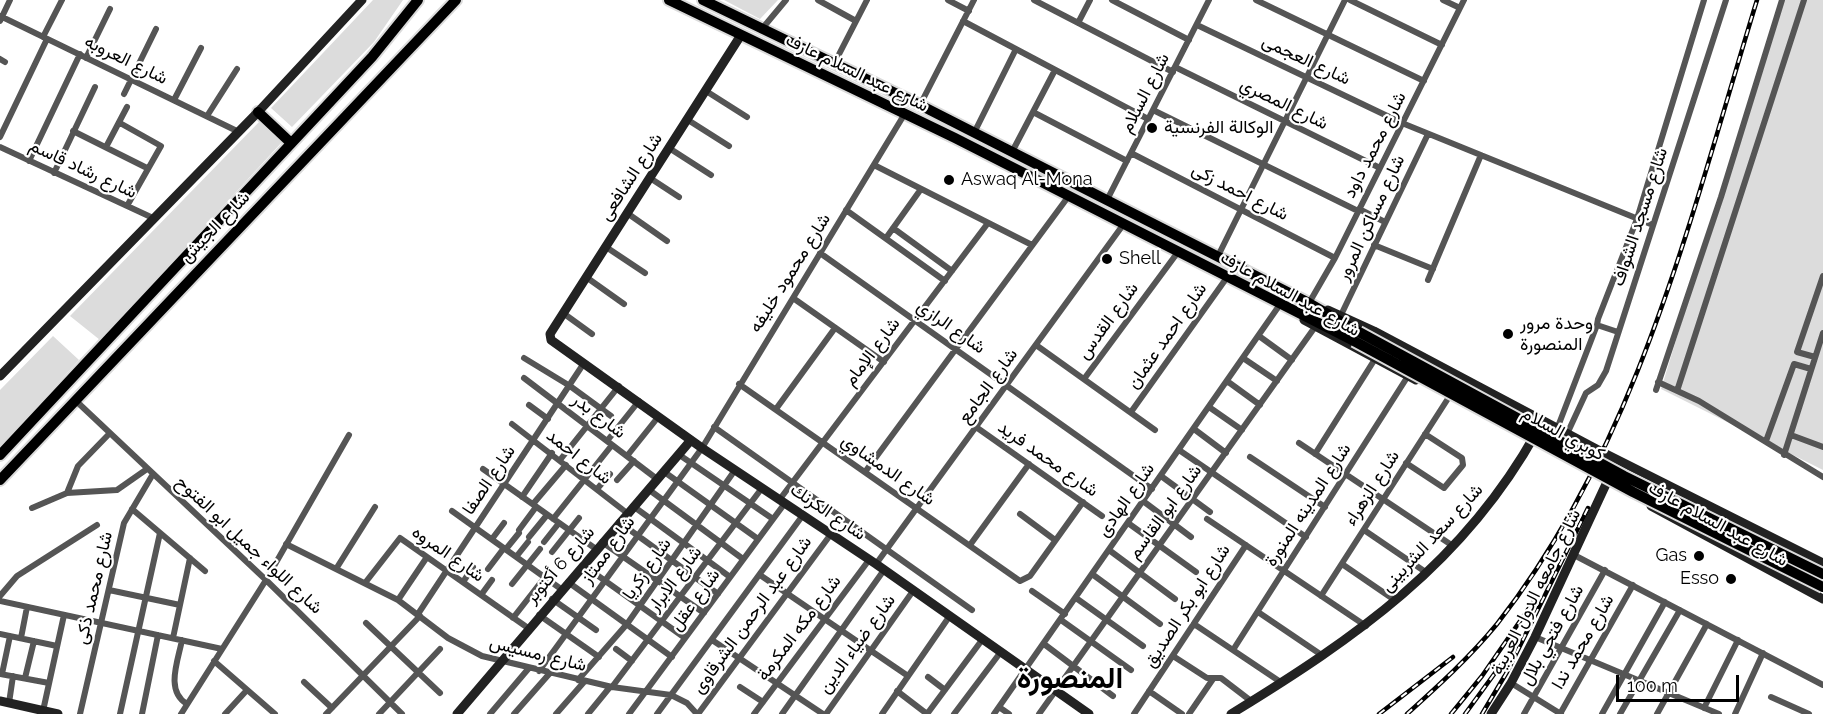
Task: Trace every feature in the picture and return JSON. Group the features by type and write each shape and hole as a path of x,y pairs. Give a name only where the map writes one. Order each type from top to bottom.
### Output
{"main road":[{"path":"0,376 239,132 362,0"},
{"name":"شارع الجيش","path":"0,455 372,57 418,0"},
{"name":"شارع الجيش","path":"0,480 456,0"},
{"name":"شارع عبد السلام عارف","path":"669,0 1285,305 1315,327 1823,599"},
{"name":"شارع عبد السلام عارف","path":"703,0 920,105 1309,303 1374,331 1557,429 1823,562"},
{"name":"شارع الشافعى","path":"549,337 741,35"},
{"path":"258,112 291,143"},
{"path":"152,293 164,305"},
{"name":"كوبري السلام","path":"1309,303 1356,336 1633,492 1823,587"},
{"name":"كوبري السلام","path":"1285,305 1356,336 1624,476 1823,574"},
{"path":"1362,352 1374,331"},
{"name":"شارع الكرنك","path":"549,337 702,448 914,591 1089,714"},
{"name":"شارع سعد الشربينى","path":"1231,714 1323,656 1397,602 1453,546 1486,508 1542,421"},
{"name":"شارع 6 أكتوبر","path":"457,714 552,599 691,440"},
{"path":"1628,494 1639,471"},
{"name":"شارع جامعه الدول العربية","path":"1491,714 1535,637 1607,482"},
{"path":"1711,540 1721,513"},
{"path":"4,702 51,713"}],"street":[{"path":"1,18 10,0"},
{"path":"0,137 62,0"},
{"path":"761,30 786,0"},
{"path":"818,0 856,21"},
{"path":"834,64 867,0"},
{"path":"948,0 969,11"},
{"path":"920,105 974,0"},
{"name":"شارع المصري","path":"1035,0 1174,70 1380,168"},
{"path":"1078,23 1090,0"},
{"path":"1112,0 1189,40"},
{"name":"شارع السلام","path":"1107,200 1208,0"},
{"path":"1256,0 1424,81"},
{"path":"1218,256 1345,0"},
{"path":"1350,0 1442,45"},
{"path":"1443,0 1460,8"},
{"name":"شارع محمد داود","path":"1309,303 1335,258 1464,0"},
{"path":"1557,429 1637,219 1704,0"},
{"name":"شارع مسجد الشواف","path":"1567,434 1586,393 1598,386 1602,378 1726,0"},
{"path":"1656,390 1721,197 1782,0"},
{"path":"1677,391 1804,0"},
{"path":"29,161 110,9"},
{"name":"شارع العروبه","path":"1,18 239,132"},
{"path":"963,21 1148,119"},
{"name":"شارع العجمى","path":"1197,25 1402,123 1653,225"},
{"path":"124,94 156,29"},
{"path":"174,100 201,48"},
{"path":"974,132 1016,49"},
{"path":"207,116 237,69"},
{"path":"1012,152 1055,70"},
{"path":"54,173 95,87"},
{"path":"706,92 747,117"},
{"path":"106,147 128,107"},
{"path":"1153,110 1385,222"},
{"path":"1033,112 1127,161"},
{"name":"شارع محمود خليفه","path":"702,448 904,115"},
{"path":"688,120 729,146"},
{"path":"120,123 159,144 161,149 147,168 126,206"},
{"path":"73,131 147,168"},
{"name":"شارع مساكن المرور","path":"1341,315 1428,134"},
{"name":"شارع رشاد قاسم","path":"0,147 153,218"},
{"path":"669,148 711,175"},
{"name":"شارع احمد زكى","path":"1131,153 1335,258"},
{"path":"1428,280 1481,155"},
{"path":"874,165 1032,245"},
{"path":"650,178 679,197"},
{"path":"886,238 921,189"},
{"path":"865,472 1068,197"},
{"path":"846,210 945,281"},
{"path":"627,213 667,241"},
{"name":"شارع الإمام","path":"782,501 822,442 988,223"},
{"name":"شارع الجامع","path":"876,565 1123,225"},
{"path":"893,228 952,271"},
{"path":"1374,245 1433,269"},
{"path":"606,247 645,273"},
{"name":"شارع القدس","path":"1084,379 1178,252"},
{"name":"شارع الرازي","path":"820,253 1152,489"},
{"name":"شارع احمد عثمان","path":"1131,412 1228,276"},
{"path":"1815,357 1797,352 1823,276"},
{"path":"586,277 624,304"},
{"path":"793,298 884,362"},
{"name":"شارع الهادى","path":"994,714 1258,336 1285,305"},
{"path":"563,313 592,334"},
{"path":"1597,325 1618,332"},
{"name":"شارع ابو القاسم","path":"1043,713 1073,666 1315,327"},
{"path":"776,409 836,328"},
{"path":"1785,455 1823,333"},
{"path":"1258,336 1292,360"},
{"path":"1036,345 1155,430"},
{"path":"524,358 570,386 611,416"},
{"path":"1244,358 1277,381"},
{"path":"1315,454 1375,359"},
{"name":"شارع الصفا","path":"326,714 419,615 584,363"},
{"path":"1766,441 1794,364 1811,369"},
{"name":"شارع المدينه المنورة","path":"1233,650 1408,376"},
{"name":"شارع بدر","path":"524,378 634,461 677,481 759,539"},
{"path":"1227,381 1260,405"},
{"path":"1658,382 1766,441 1823,477"},
{"name":"شارع الدمشاوي","path":"739,384 1020,580 1030,576 1055,540"},
{"path":"488,569 519,531 587,426 619,386"},
{"name":"شارع الزهراء","path":"1322,596 1449,397"},
{"name":"شارع اللواء جميل ابو الفتوح","path":"75,400 266,580 402,714"},
{"path":"516,557 529,539 553,519 585,480 639,401"},
{"path":"529,405 548,419"},
{"path":"1209,407 1242,430"},
{"path":"627,456 659,416"},
{"name":"شارع احمد","path":"512,424 597,489 630,510 650,518 730,577"},
{"path":"714,426 972,610"},
{"name":"شارع محمد فريد","path":"976,427 1102,516"},
{"path":"1194,429 1226,453"},
{"path":"67,494 78,466 110,433"},
{"path":"1406,464 1442,488 1448,486 1463,465 1462,458 1425,434"},
{"path":"181,714 266,580 349,435"},
{"path":"1791,435 1823,447"},
{"path":"1299,443 1453,546"},
{"name":"شارع ممتاز","path":"539,671 702,448"},
{"path":"1179,450 1306,537"},
{"path":"522,497 552,453"},
{"path":"678,454 773,519"},
{"path":"1250,457 1325,507"},
{"path":"617,480 634,461"},
{"path":"970,545 1029,464"},
{"path":"32,508 67,494 117,490 147,469"},
{"path":"483,469 569,530 622,556 704,613"},
{"name":"شارع زكريا","path":"556,714 627,624 735,470"},
{"name":"شارع محمد ذكى","path":"80,714 124,524 153,474"},
{"path":"597,489 610,474"},
{"path":"1161,476 1246,545 1366,626"},
{"name":"شارع الابرار","path":"588,714 632,661 762,488"},
{"path":"648,489 743,559"},
{"name":"شارع عقل","path":"629,714 759,539 782,501"},
{"path":"1143,501 1191,537"},
{"path":"1020,514 1055,540 1083,502"},
{"path":"336,569 375,507"},
{"path":"132,509 205,571"},
{"path":"452,511 545,577 591,599 672,657"},
{"path":"669,714 659,711 803,515"},
{"path":"552,552 579,518"},
{"path":"544,542 553,519"},
{"path":"620,522 718,594"},
{"path":"492,539 504,523"},
{"path":"1128,523 1196,572"},
{"path":"0,596 17,576 97,525"},
{"path":"1364,530 1427,573"},
{"path":"120,714 160,533"},
{"name":"شارع عبد الرحمن الشرقاوى","path":"697,714 831,534"},
{"name":"شارع المروه","path":"365,583 398,538 528,628"},
{"name":"شارع رمسيس","path":"286,544 398,600 465,648 501,662 581,681 671,695 687,703 697,714"},
{"name":"شارع ابو بكر الصديق","path":"1134,714 1246,545"},
{"path":"512,584 540,549"},
{"path":"1109,550 1175,599"},
{"path":"1574,555 1823,685"},
{"path":"398,600 427,557"},
{"path":"173,638 190,558"},
{"path":"1342,564 1397,602"},
{"path":"582,565 685,638"},
{"path":"782,714 841,630 876,565"},
{"name":"شارع مكه المكرمة","path":"754,714 825,619 876,565"},
{"path":"463,582 473,567"},
{"name":"شارع فتحي بلال","path":"1524,714 1605,570"},
{"path":"1092,574 1160,624"},
{"path":"760,575 908,676"},
{"path":"513,618 545,577"},
{"path":"481,595 492,580"},
{"name":"شارع محمد ندا","path":"1560,714 1633,585"},
{"path":"109,590 180,605"},
{"name":"شارع ضياء الدين","path":"824,714 914,591"},
{"path":"1032,591 1091,642 1131,670"},
{"path":"1076,598 1143,646"},
{"path":"552,599 596,630"},
{"path":"0,601 222,649"},
{"path":"1602,714 1665,602"},
{"path":"21,638 27,607"},
{"path":"1620,714 1680,610"},
{"path":"1258,612 1323,656"},
{"path":"51,713 49,683 64,615"},
{"path":"539,615 599,657"},
{"path":"882,714 949,617"},
{"path":"366,622 440,693"},
{"path":"1194,624 1282,682"},
{"path":"1657,714 1707,624"},
{"path":"0,634 57,646"},
{"path":"142,714 158,635"},
{"path":"10,636 1,674 49,683"},
{"path":"1535,637 1719,714"},
{"path":"182,640 174,685 175,693 187,704"},
{"path":"712,640 824,714"},
{"path":"897,692 927,714 982,640"},
{"path":"1693,714 1701,707 1738,640"},
{"path":"25,678 34,641"},
{"path":"1044,644 1113,696"},
{"path":"616,649 632,661"},
{"path":"379,714 440,650"},
{"path":"954,714 1000,653"},
{"path":"1735,714 1763,653"},
{"path":"1173,656 1207,678 1221,678 1251,701"},
{"path":"214,661 275,714"},
{"path":"490,714 529,668"},
{"path":"514,714 550,673"},
{"path":"4,702 14,676"},
{"path":"928,677 945,690"},
{"path":"1189,714 1214,678"},
{"path":"304,682 332,708"},
{"path":"1511,682 1560,714"},
{"path":"740,687 763,702"},
{"path":"225,714 247,690"},
{"path":"1149,691 1182,714"},
{"path":"1771,697 1809,714"},
{"path":"999,707 1009,714"}],"shaded area":[{"path":"373,0 403,0 374,42 292,127 271,108"},
{"path":"724,0 778,0 760,19"},
{"path":"1781,0 1823,0 1823,470 1661,389"},
{"path":"259,122 283,141 100,340 70,316"},
{"path":"53,336 79,360 0,446 0,390"}],"railway":[{"path":"1407,714 1465,660 1497,624 1546,554 1588,481 1624,404 1655,325 1683,244 1757,0"},
{"path":"1482,714 1507,672 1588,508"},
{"path":"1451,714 1482,676 1536,598"},
{"path":"1379,714 1453,657"},
{"path":"1465,714 1503,662"}],"place":[{"name":"الوكالة الفرنسية","path":"1152,128"},
{"name":"Aswaq Al-Mona","path":"949,180"},
{"name":"Shell","path":"1107,259"},
{"name":"وحدة مرور المنصورة","path":"1508,334"},
{"name":"Gas","path":"1699,556"},
{"name":"Esso","path":"1731,579"}],"district":[{"name":"المنصورة","path":"1070,679"}]}
